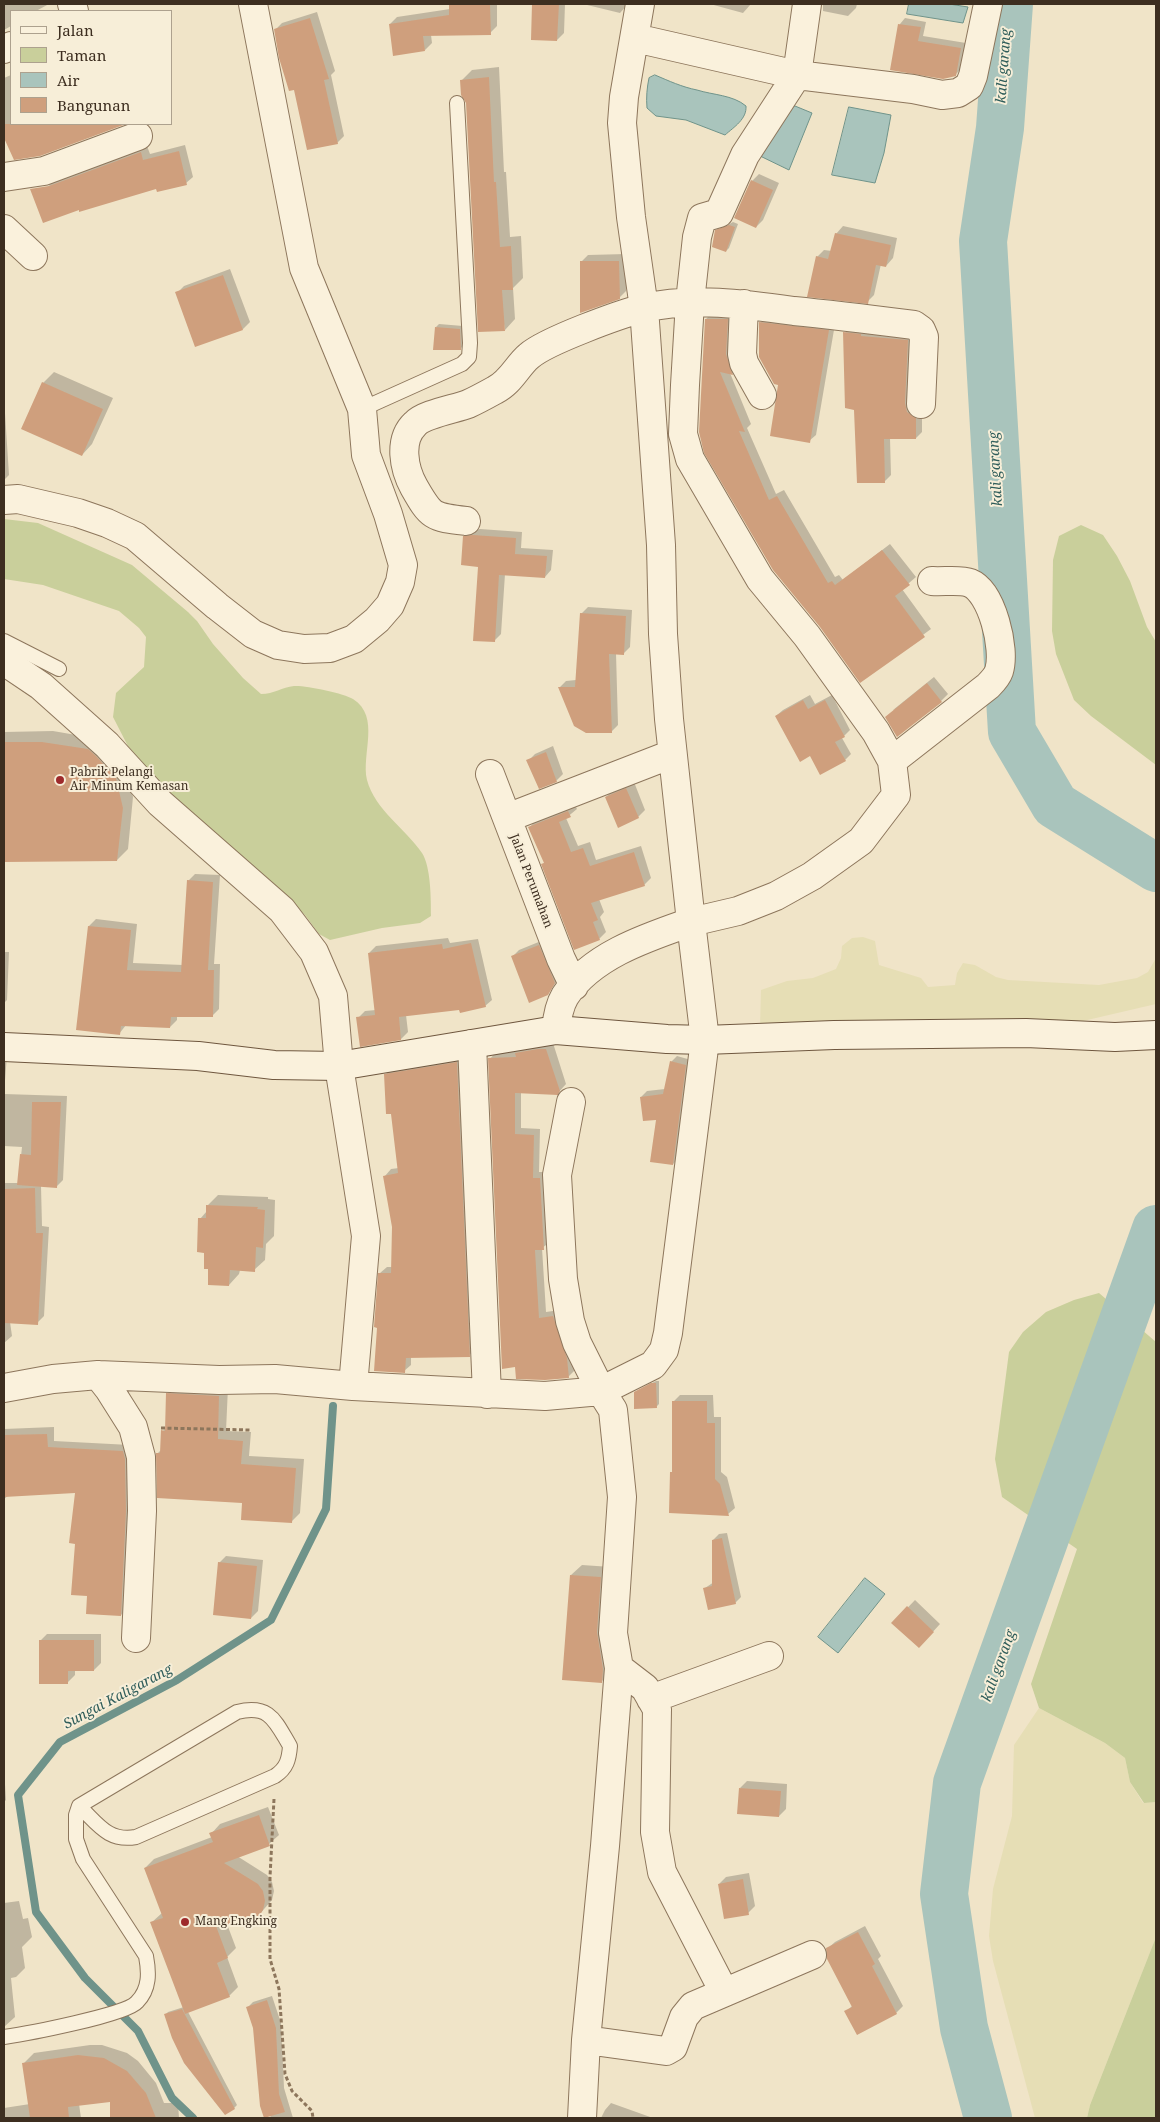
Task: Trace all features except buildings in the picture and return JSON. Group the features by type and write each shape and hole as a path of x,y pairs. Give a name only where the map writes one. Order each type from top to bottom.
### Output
{"street":[{"path":"4,500 18,499 107,523 135,536 216,606 253,634 278,644 304,650 330,648 354,639 377,620 390,605 400,582 403,565 388,514 366,455 362,409 304,268 253,4"},
{"path":"4,1388 54,1379 98,1375 220,1380 275,1379 353,1386 545,1396 601,1391 653,1365 664,1350 674,1287 705,1040 672,754 663,634 661,545 644,308 631,217 622,123 624,97 640,4"},
{"path":"556,1030 558,1016 565,997 574,986 610,957 632,944 691,922 738,911 776,896 839,858 861,840 896,795 892,761 855,700 807,636 760,579 690,459 683,434 690,302 697,237 702,218 718,213 746,155 797,74 808,4"},
{"path":"635,38 797,74 913,89 942,95 958,93 969,86 973,76 988,4"},
{"path":"4,178 44,172 138,136"},
{"path":"4,229 33,256"},
{"path":"466,521 439,518 428,512 413,484 404,457 406,439 415,423 435,414 468,404 498,389 517,371 528,357 540,348 644,308 690,302 744,304 914,325 921,330 924,337 920,404"},
{"path":"744,304 742,354 744,363 762,395"},
{"path":"892,761 988,686 998,672 1000,652 998,637 987,600 982,591 970,583 932,581"},
{"path":"4,661 41,686 100,739 160,802 282,910 314,952 333,996 339,1066 366,1236 353,1386"},
{"path":"507,818 672,754"},
{"name":"Jalan Perumahan","path":"490,774 561,959 574,986"},
{"path":"4,1048 198,1056 274,1065 339,1066 556,1030 666,1040 834,1035 1026,1033 1115,1037 1156,1035"},
{"path":"472,1044 487,1394"},
{"path":"571,1102 557,1175 562,1272 570,1321 577,1343 601,1391 613,1410 622,1497 613,1633 619,1668 605,1846 586,2040 582,2118"},
{"path":"98,1375 133,1427 141,1457 142,1511 136,1638"},
{"path":"651,1699 769,1656"},
{"path":"619,1668 645,1688 657,1709 655,1832 662,1872 724,1992"},
{"path":"586,2040 666,2051 673,2048 684,2016 693,2006 812,1955"}],"lane":[{"path":"362,409 462,364 469,356 470,343 457,103"},
{"path":"4,641 59,669"},
{"path":"4,2037 33,2033 104,2016 136,2004 147,1986 149,1972 146,1956 83,1859 76,1839 76,1815 80,1806 237,1712 257,1709 273,1718 290,1746 287,1764 283,1771 275,1776 153,1831 127,1839 116,1838 106,1831 80,1806"}],"path":[{"path":"133,1427 251,1430"},
{"path":"275,1776 270,1877 270,1960 279,1989 285,2074 292,2091 312,2111 313,2118"}],"shaded area":[{"path":"863,937 875,941 879,965 921,978 928,987 955,985 957,973 963,963 975,965 996,977 1008,980 1099,985 1137,978 1148,972 1156,958 1156,1004 1083,1021 760,1027 761,990 787,981 813,978 836,969 841,958 842,946 852,938"},
{"path":"1039,1708 1105,1743 1125,1758 1130,1782 1143,1803 1156,1802 1156,1937 1090,2105 1087,2118 1035,2118 993,1961 989,1936 993,1889 1012,1816 1014,1745"}],"green space":[{"path":"4,519 38,523 132,565 197,621 213,644 243,678 261,694 299,686 333,692 353,699 366,716 368,726 367,780 377,801 415,844 425,859 430,883 431,916 420,923 382,928 330,940 319,934 305,915 220,837 186,814 132,754 113,717 116,693 144,667 146,637 139,628 119,611 43,585 4,579"},
{"path":"1081,525 1103,535 1117,556 1130,581 1147,627 1156,642 1156,765 1091,716 1074,700 1056,654 1052,631 1053,560 1059,536"},
{"path":"1099,1293 1156,1342 1156,1802 1144,1803 1130,1782 1125,1758 1105,1743 1039,1708 1031,1684 1077,1549 1002,1497 995,1459 1009,1352 1023,1332 1046,1312 1074,1300"},
{"path":"1156,1937 1156,2118 1087,2118 1090,2105"}],"water":[{"path":"909,4 949,4 968,7 963,23 907,14"},
{"path":"655,75 676,84 741,102 746,106 746,111 739,122 725,135 686,120 656,116 647,108 649,78"},
{"path":"788,106 795,106 812,113 789,170 756,154"},
{"path":"849,107 891,115 884,153 875,183 832,175"},
{"path":"865,1578 885,1594 838,1653 818,1637"}],"waterway":[{"name":"kali garang","path":"1009,4 1000,128 983,241 1012,732 1055,805 1156,868"},
{"name":"kali garang","path":"988,2118 964,2028 944,1894 957,1783 1156,1229"},
{"name":"Sungai Kaligarang","path":"193,2118 172,2098 138,2031 85,1978 36,1912 18,1795 60,1742 177,1680 271,1620 326,1509 333,1406"}],"place":[{"name":"Pabrik Pelangi Air Minum Kemasan","path":"60,780"},
{"name":"Mang Engking","path":"185,1922"}]}
